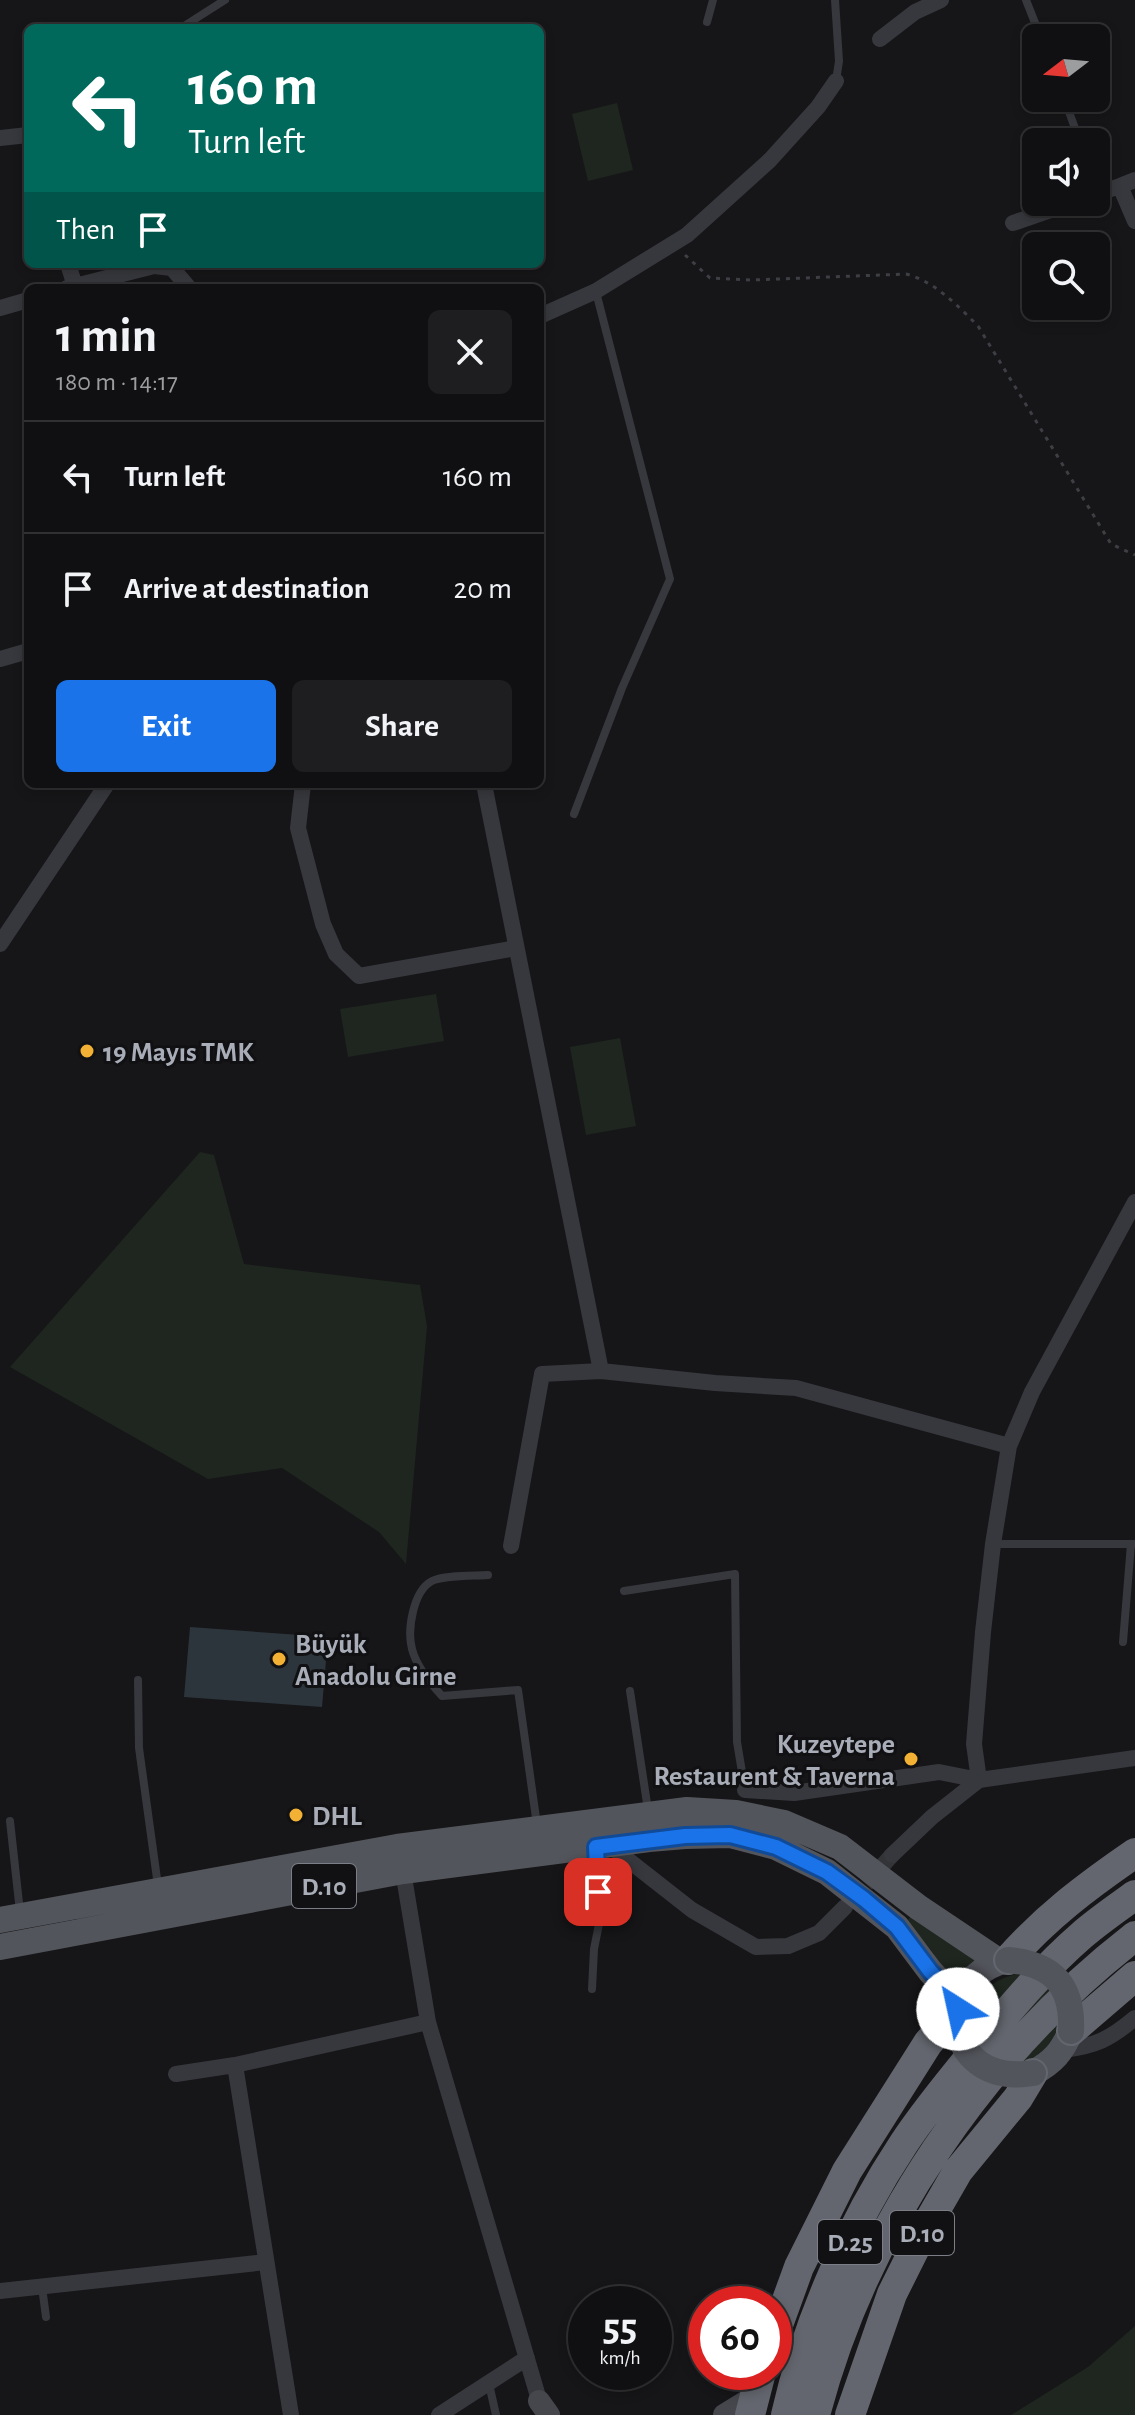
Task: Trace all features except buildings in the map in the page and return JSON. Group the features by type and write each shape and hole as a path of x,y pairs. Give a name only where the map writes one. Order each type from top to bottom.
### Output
{"highway":[{"path":"1004,1961 1036,1927 1135,1853"},
{"name":"D.25","path":"786,2415 795,2376 822,2298 904,2144 947,2085 1011,2008 1082,1935 1135,1895"},
{"name":"D.25","path":"815,2415 853,2302 885,2234 933,2155 973,2100 1032,2030 1104,1960 1135,1936"},
{"path":"1067,2041 1135,1976"},
{"path":"792,2286 847,2171 928,2043 958,2006"},
{"name":"D.10","path":"850,2415 892,2294 924,2230 958,2171 1018,2098 1033,2073"}],"main road":[{"name":"D.10","path":"10,1918 397,1847 687,1810 736,1813 784,1823 840,1847 918,1907 1004,1961 1030,1962 1050,1972 1064,1989 1072,2009 1067,2041 1050,2064 1033,2073"},
{"name":"D.10","path":"0,1947 403,1871 685,1836 730,1835 776,1847 827,1872 864,1899 897,1927 958,2006"},
{"path":"1004,1961 981,1970 967,1984 958,2006 957,2024 963,2044 975,2061 993,2072 1013,2076 1033,2073"},
{"path":"724,2415 755,2394"}],"street":[{"path":"880,39 915,12 941,0"},
{"path":"544,314 596,291 687,235 770,160 818,107 836,81"},
{"path":"0,138 24,135"},
{"path":"1128,183 1135,221"},
{"path":"1013,223 1033,216"},
{"path":"83,284 146,268"},
{"path":"172,268 186,284"},
{"path":"0,308 24,301"},
{"path":"0,659 24,652"},
{"path":"0,944 104,788"},
{"path":"303,788 298,828 323,924 336,954 359,976 516,948"},
{"path":"485,788 601,1371"},
{"path":"979,1780 974,1744 983,1632 1009,1446 1032,1392 1135,1202"},
{"path":"511,1546 542,1374 601,1371 796,1388 1009,1446"},
{"path":"745,1790 794,1793 939,1772 979,1780 1135,1758"},
{"path":"892,1855 932,1817 979,1780"},
{"path":"602,1846 692,1910 756,1947 788,1946 819,1933 845,1907"},
{"path":"403,1871 428,2022 544,2410"},
{"path":"1067,2041 1093,2047 1135,2018"},
{"path":"176,2074 235,2065 428,2022"},
{"path":"235,2065 291,2415"},
{"path":"0,2291 266,2262"},
{"path":"445,2413 527,2358"}],"lane":[{"path":"187,24 225,0"},
{"path":"707,22 713,0"},
{"path":"835,0 839,61 836,81"},
{"path":"1026,0 1035,24"},
{"path":"574,814 622,688 670,579 596,291"},
{"path":"993,1544 1133,1544 1123,1642"},
{"path":"624,1591 735,1574 737,1742 745,1790"},
{"path":"488,1575 434,1580 420,1591 411,1624 412,1649 442,1696 518,1690 537,1829"},
{"path":"138,1680 139,1748 158,1891"},
{"path":"630,1691 649,1815"},
{"path":"10,1821 10,1918"},
{"path":"592,1989 594,1949 600,1919 595,1865 602,1846"},
{"path":"42,2287 46,2317"},
{"path":"489,2383 496,2415"}],"path":[{"path":"673,244 710,278 752,280 906,274 921,278 956,304 978,326 1111,544 1135,555"}],"shaded area":[{"path":"617,103 633,170 588,181 572,114"},
{"path":"436,994 444,1041 348,1057 340,1009"},
{"path":"620,1038 636,1126 586,1135 570,1047"},
{"path":"200,1152 214,1155 244,1264 420,1285 427,1326 406,1564 379,1532 282,1468 208,1479 10,1367"},
{"path":"190,1627 328,1637 322,1707 184,1697"},
{"path":"911,1916 982,1961 956,1989 931,1950 907,1921"},
{"path":"1016,1974 1040,1980 1053,1991 1060,2032 1038,2057 1021,2061 979,2037 976,2014 981,1996 987,1989"},
{"path":"1135,2326 1135,2415 1011,2415 1088,2367"}],"tunnel":[{"path":"850,1902 892,1855"}],"place":[{"name":"19 Mayıs TMK","path":"87,1051"},
{"name":"Büyük Anadolu Girne","path":"279,1659"},
{"name":"Kuzeytepe Restaurent & Taverna","path":"911,1759"},
{"name":"DHL","path":"296,1815"}],"route":[{"path":"598,1892 596,1847 649,1839 730,1835 776,1847 827,1872 897,1927 959,2003 958,2009"}]}
